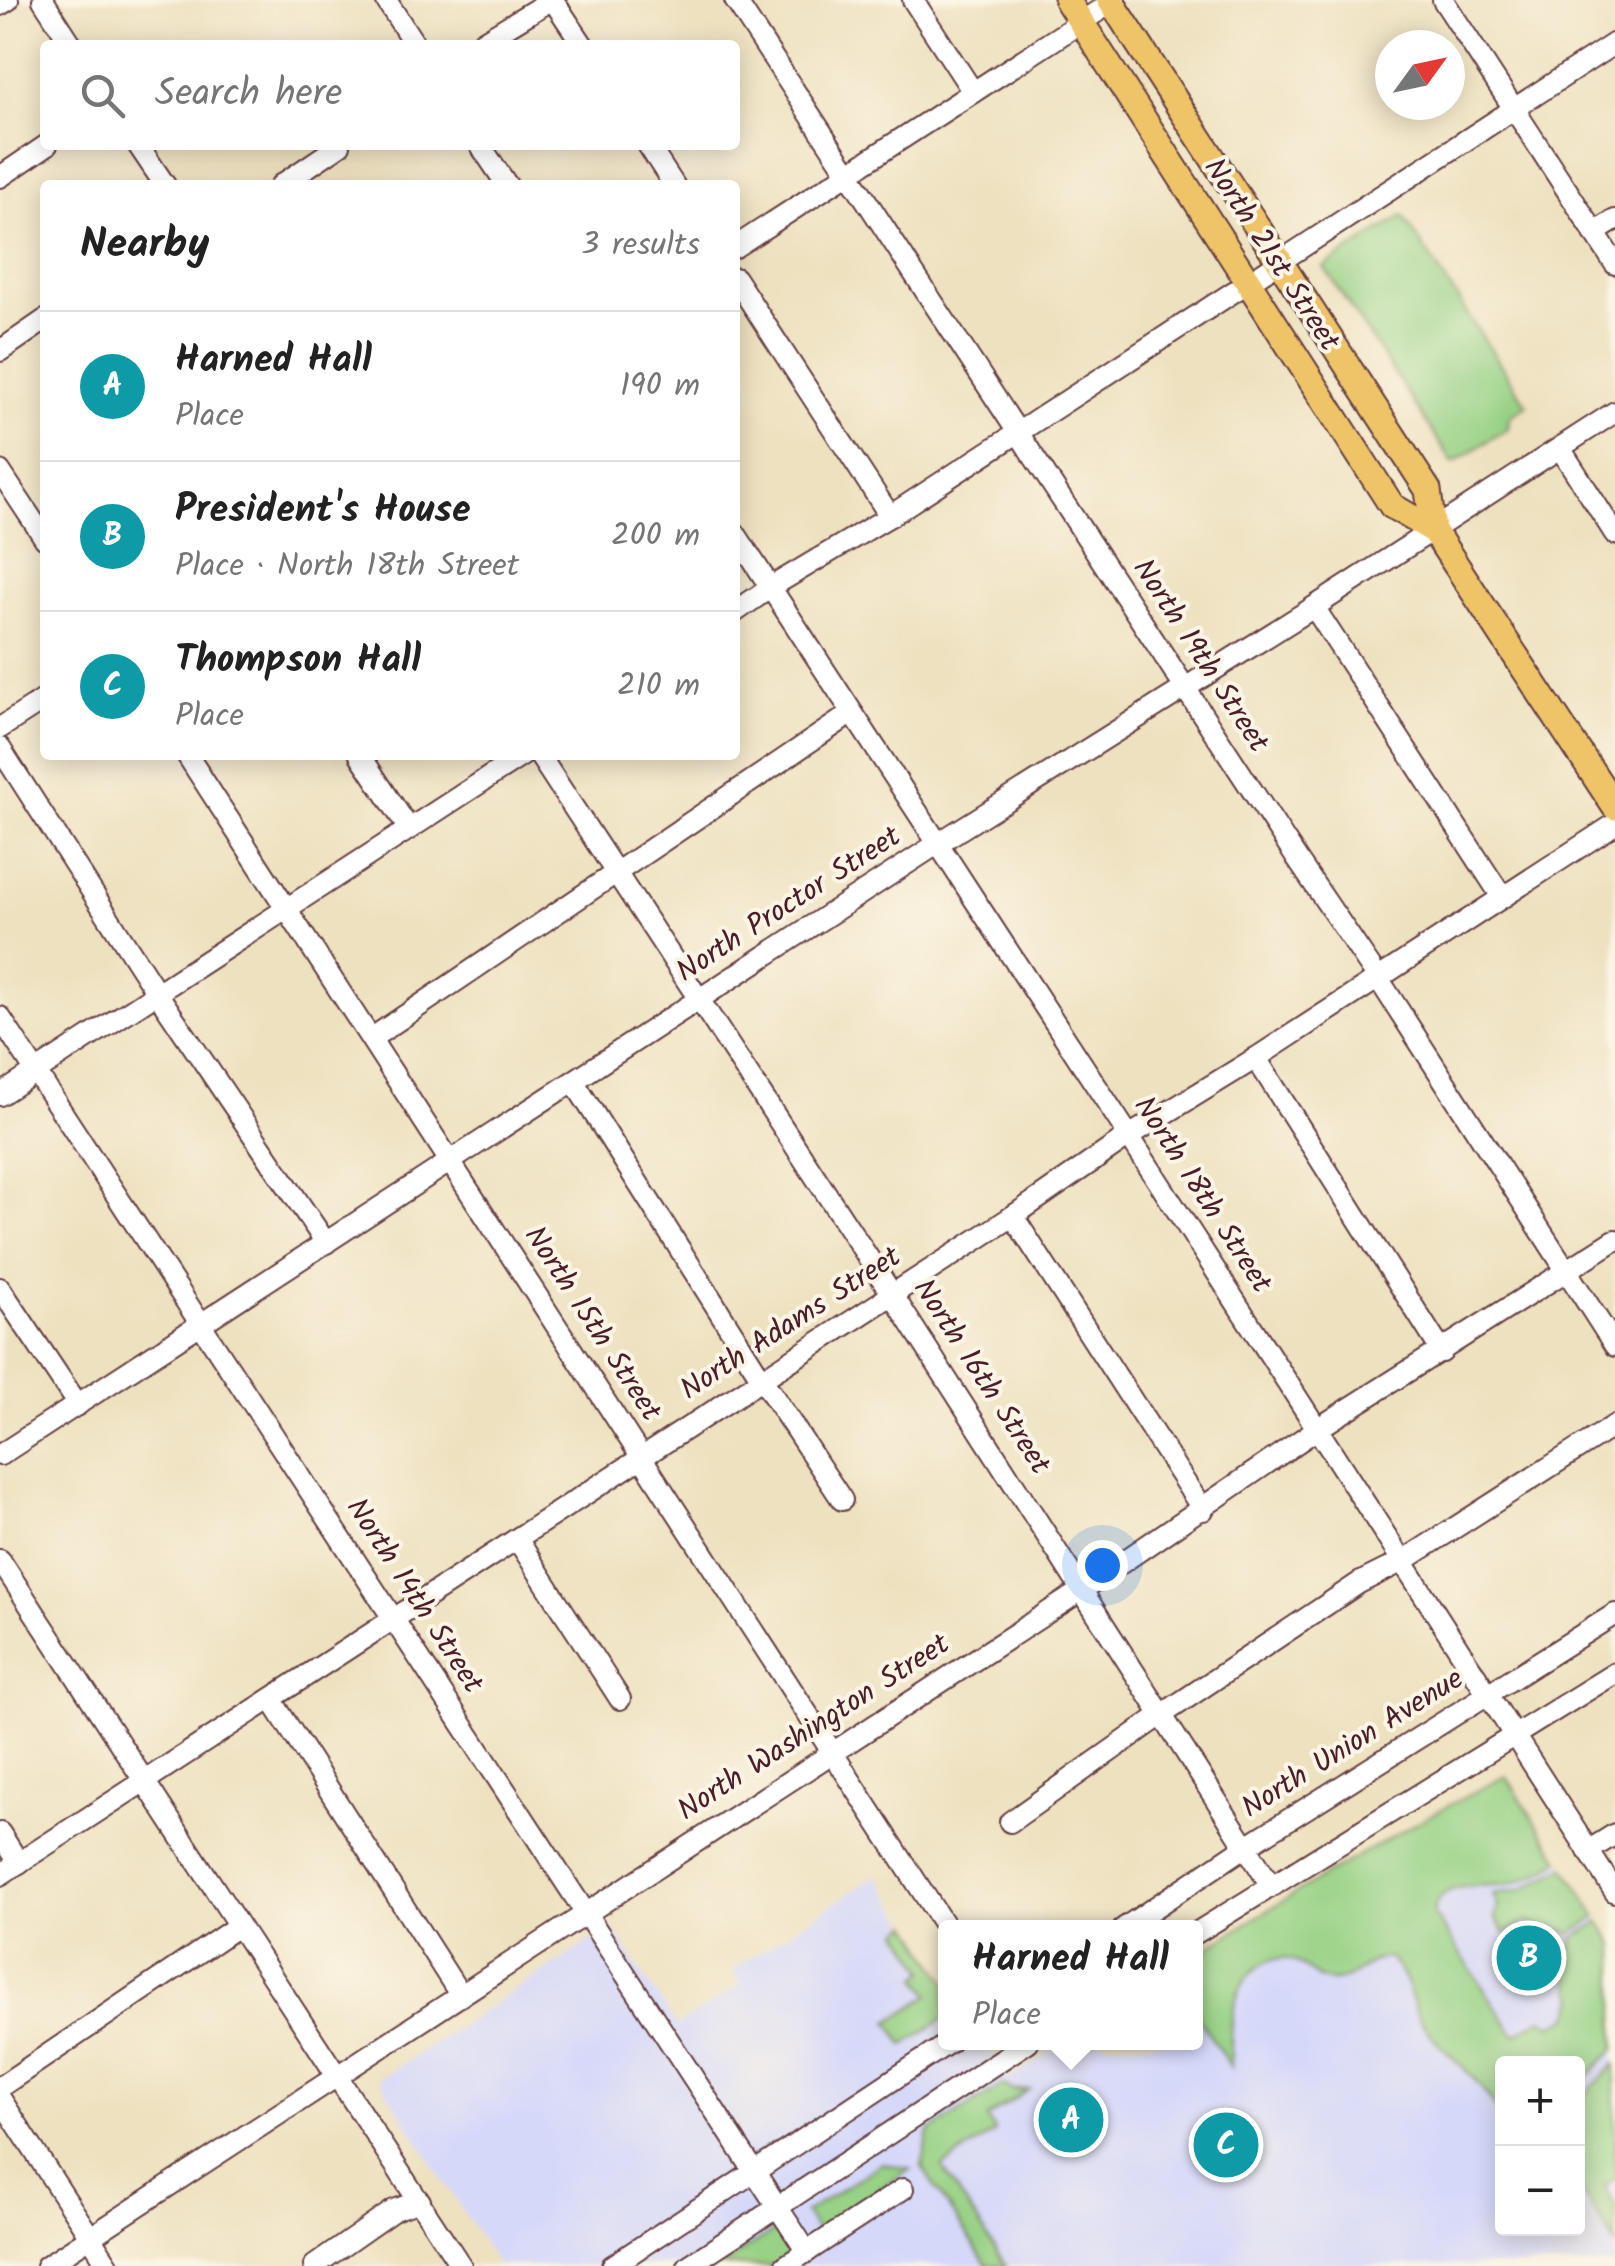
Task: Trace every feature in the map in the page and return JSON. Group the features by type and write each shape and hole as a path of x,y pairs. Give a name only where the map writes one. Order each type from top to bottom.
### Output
{"main road":[{"name":"North 21st Street","path":"1066,0 1392,506 1433,530"},
{"name":"North 21st Street","path":"1112,1 1428,490 1433,530 1615,807"}],"street":[{"path":"0,5 8,0"},
{"path":"43,0 69,40"},
{"path":"386,0 412,40"},
{"path":"484,40 552,0 580,40"},
{"name":"North 19th Street","path":"735,0 1378,978 1615,1346"},
{"path":"913,0 974,92"},
{"path":"1443,0 1615,264"},
{"path":"740,244 1112,1"},
{"path":"740,609 890,516 1615,43"},
{"path":"0,176 40,150"},
{"path":"141,150 161,180"},
{"path":"288,180 333,150"},
{"path":"483,150 503,180"},
{"path":"651,150 671,180"},
{"path":"1594,233 1615,220"},
{"path":"740,286 890,516"},
{"path":"0,350 40,323"},
{"name":"North Proctor Street","path":"0,1455 938,844 1615,412"},
{"path":"1560,448 1615,534"},
{"path":"0,471 40,531"},
{"name":"North 18th Street","path":"740,540 1615,1892"},
{"path":"1314,607 1502,897"},
{"path":"0,728 40,702"},
{"path":"372,1038 852,713"},
{"path":"0,748 326,1244"},
{"name":"North 15th Street","path":"190,760 941,1920"},
{"path":"363,760 409,829"},
{"path":"0,1095 515,760"},
{"name":"North 16th Street","path":"541,760 892,1294 1270,1884"},
{"name":"North Adams Street","path":"0,1875 1013,1216 1128,1136 1256,1058 1615,824"},
{"name":"North 14th Street","path":"0,1017 807,2252"},
{"path":"1256,1058 1442,1352"},
{"path":"574,1082 842,1500"},
{"path":"1013,1216 1203,1510"},
{"name":"North Washington Street","path":"46,2266 1082,1590 1317,1429 1615,1240"},
{"path":"0,1288 78,1405"},
{"path":"1010,1822 1360,1583 1402,1562 1615,1425"},
{"path":"517,1539 620,1699"},
{"path":"0,1560 461,2266"},
{"name":"North Union Avenue","path":"1136,1920 1245,1846 1615,1614"},
{"path":"1203,1928 1615,1673"},
{"path":"271,1698 461,1996"},
{"path":"0,1833 19,1863"},
{"path":"1588,1851 1615,1834"},
{"path":"0,2087 238,1926"},
{"path":"612,2266 938,2050"},
{"path":"688,2266 1015,2050"},
{"path":"0,2098 109,2266"},
{"path":"785,2266 903,2189"},
{"path":"314,2266 394,2210 420,2201"}],"shaded area":[{"path":"1506,1776 1615,1945 1615,2266 498,2266 379,2079 612,1927 677,2026 740,1984 732,1970 877,1875 938,1969 938,2050 990,2050 1009,2079 1053,2050 1203,2050 1203,1952 1319,1878"}],"green space":[{"path":"1403,216 1527,405 1509,417 1508,428 1453,463 1324,267"},
{"path":"1506,1776 1560,1860 1516,1882 1453,1889 1437,1902 1433,1913 1515,2035 1542,2018 1552,2025 1570,2016 1576,1998 1563,1957 1574,1938 1600,1922 1615,1945 1615,2049 1585,2079 1585,2056 1495,2056 1495,2106 1425,2027 1403,1977 1389,1958 1374,1961 1349,1977 1334,1981 1317,1977 1294,1961 1279,1959 1267,1961 1252,1972 1237,1996 1231,2068 1203,2025 1203,1952 1348,1861"},
{"path":"1565,1867 1597,1917 1571,1934 1564,1930 1550,1935 1527,1921 1505,1933 1495,1918 1498,1906 1493,1894 1521,1890"},
{"path":"910,1924 938,1968 938,2022 904,2045 889,2022 930,1995 918,1977 925,1971 900,1931"},
{"path":"1615,2064 1615,2179 1604,2186 1615,2204 1615,2244 1585,2197 1585,2095"},
{"path":"1003,2085 1028,2090 987,2118 995,2132 942,2167 1006,2266 987,2266 922,2167 929,2132"},
{"path":"882,2163 910,2169 817,2231 805,2213"},
{"path":"776,2230 792,2254 773,2266 720,2266"}],"place":[{"name":"President's House","path":"1529,1958"},
{"name":"Harned Hall","path":"1071,2120"},
{"name":"Thompson Hall","path":"1226,2145"}]}
